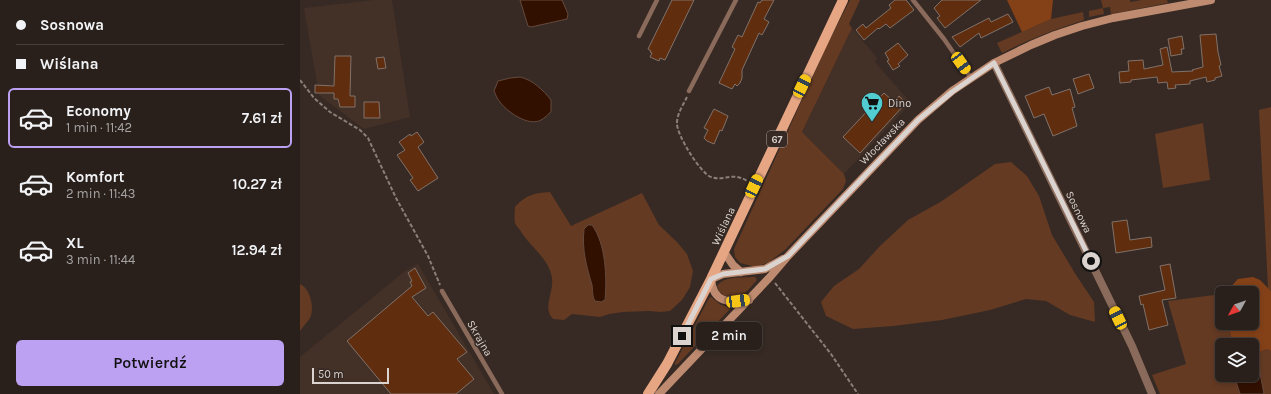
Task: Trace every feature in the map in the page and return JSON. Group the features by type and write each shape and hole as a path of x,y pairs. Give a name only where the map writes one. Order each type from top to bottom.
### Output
{"main road":[{"name":"Wiślana","path":"648,394 667,364 711,279 843,0"},
{"name":"Włocławska","path":"659,394 918,120 934,105 971,78 994,63 1030,45 1082,26 1113,18 1211,0"},
{"path":"724,252 733,265 741,272"},
{"path":"749,300 732,302 723,300 716,294 711,279 723,274 765,269 788,256"}],"street":[{"name":"Sosnowa","path":"994,63 1132,346 1152,394"}],"lane":[{"path":"639,36 657,0"},
{"path":"689,91 736,0"},
{"path":"913,0 944,39 971,78"},
{"name":"Skrajna","path":"442,291 502,394"}],"path":[{"path":"300,80 314,98 330,112 360,130 368,138 396,198 428,256 442,291"},
{"path":"689,91 677,121 678,132 681,139 705,174 708,176 718,179 738,176 754,186"},
{"path":"770,277 831,354 858,394"}],"shaded area":[{"path":"374,0 392,0 410,117 364,129 319,95 304,8"},
{"path":"520,0 562,0 568,14 567,19 531,27 528,26"},
{"path":"850,0 860,0 849,24 852,28 802,132 844,174 846,181 843,189 785,250 769,262 756,267 740,263 735,257 734,249 827,45"},
{"path":"1007,0 1053,0 1051,19 1022,32"},
{"path":"1101,0 1130,0 1130,2 1142,0 1167,0 1168,3 1111,14 1110,7 1103,8"},
{"path":"1103,8 1104,14 1089,17 1089,11"},
{"path":"1083,12 1084,20 1052,31 1002,53 997,43 1051,19"},
{"path":"852,28 877,58 875,62 911,103 844,174 802,132"},
{"path":"520,77 529,80 551,100 551,112 541,120 531,122 513,114 503,106 494,91 498,81"},
{"path":"1271,107 1271,291 1268,288 1259,110"},
{"path":"1203,123 1210,180 1163,188 1155,134"},
{"path":"1011,162 1027,176 1039,196 1052,235 1094,302 1095,322 1070,315 1046,301 1026,299 990,310 942,320 893,326 853,329 826,316 821,302 834,286 859,269 880,246 908,220 942,201 995,164"},
{"path":"550,192 571,226 642,193 659,225 687,254 693,271 690,287 682,300 670,311 623,312 600,317 572,314 564,320 553,319 548,310 552,284 550,271 547,264 515,223 515,207 527,197 539,193"},
{"path":"588,225 592,225 597,233 603,251 606,282 605,300 601,302 595,301 594,299 585,257 584,229"},
{"path":"418,264 494,394 300,394 300,357 405,271"},
{"path":"755,277 757,280 745,293 733,298 720,292 717,286 728,279"},
{"path":"1253,277 1260,280 1271,291 1271,351 1267,349 1259,352 1259,338 1231,338 1230,330 1259,330 1259,286 1232,286 1238,279"},
{"path":"300,284 304,286 309,294 312,309 310,318 300,331"},
{"path":"1215,295 1215,330 1230,330 1231,338 1215,338 1215,382 1259,382 1259,352 1267,349 1271,351 1271,394 1160,394 1152,375 1186,364 1168,301"},
{"path":"711,297 721,305 729,307 730,309 678,364 675,365 709,298"},
{"path":"1259,371 1264,394 1240,394 1236,382 1259,382"}],"building":[{"path":"672,0 694,0 665,60 660,58 659,61 650,57 652,53 648,49"},
{"path":"762,0 774,0 764,19 769,22 762,35 759,33 742,70 742,78 740,83 737,86 735,84 732,89 719,83 735,49 732,47 738,35 742,37 758,2 760,3"},
{"path":"895,0 906,0 914,10 890,28 886,24 879,29 878,28 864,40 856,30 863,24 866,28 891,8 889,5"},
{"path":"942,0 981,0 945,28 937,18 940,16 934,8"},
{"path":"1008,14 1013,22 981,38 979,33 960,47 952,37 989,18 991,22"},
{"path":"1216,34 1221,65 1219,66 1222,76 1215,78 1215,80 1207,82 1206,77 1190,81 1190,84 1175,85 1176,88 1168,89 1167,82 1158,83 1157,77 1131,80 1131,82 1120,83 1119,72 1129,71 1128,61 1143,60 1144,69 1163,65 1160,49 1167,47 1172,72 1193,71 1192,70 1203,67 1200,35"},
{"path":"1182,36 1184,49 1181,49 1182,54 1171,56 1168,39"},
{"path":"898,43 908,55 898,64 900,66 893,70 887,61 889,60 885,53"},
{"path":"335,56 351,56 350,96 355,96 355,107 340,107 338,99 334,99 334,93 315,93 315,85 334,86"},
{"path":"384,57 386,68 378,69 376,58"},
{"path":"1089,74 1094,88 1078,94 1073,79"},
{"path":"1049,87 1052,95 1070,89 1075,107 1072,108 1077,126 1053,136 1044,114 1034,118 1025,96"},
{"name":"Dino","path":"884,93 894,102 899,96 906,103 860,153 843,137"},
{"path":"364,102 379,102 380,118 364,118"},
{"path":"714,109 728,116 722,131 720,130 714,144 704,138 708,130 704,128"},
{"path":"417,132 424,142 418,147 438,178 418,191 410,180 413,178 397,155 405,150 399,142 410,134 411,136"},
{"path":"1127,220 1130,240 1151,237 1152,247 1116,253 1112,222"},
{"path":"1170,264 1176,298 1162,300 1168,325 1149,330 1143,304 1141,305 1139,296 1165,290 1160,266"},
{"path":"415,268 426,288 412,297 428,316 433,312 467,352 457,359 474,379 456,394 391,394 347,341 412,286 410,282 412,281 408,273"}],"place":[{"name":"Dino","path":"872,122"}],"route":[{"path":"682,336 711,279 723,274 752,272 765,269 788,256 934,105 994,63 1091,261"}]}
